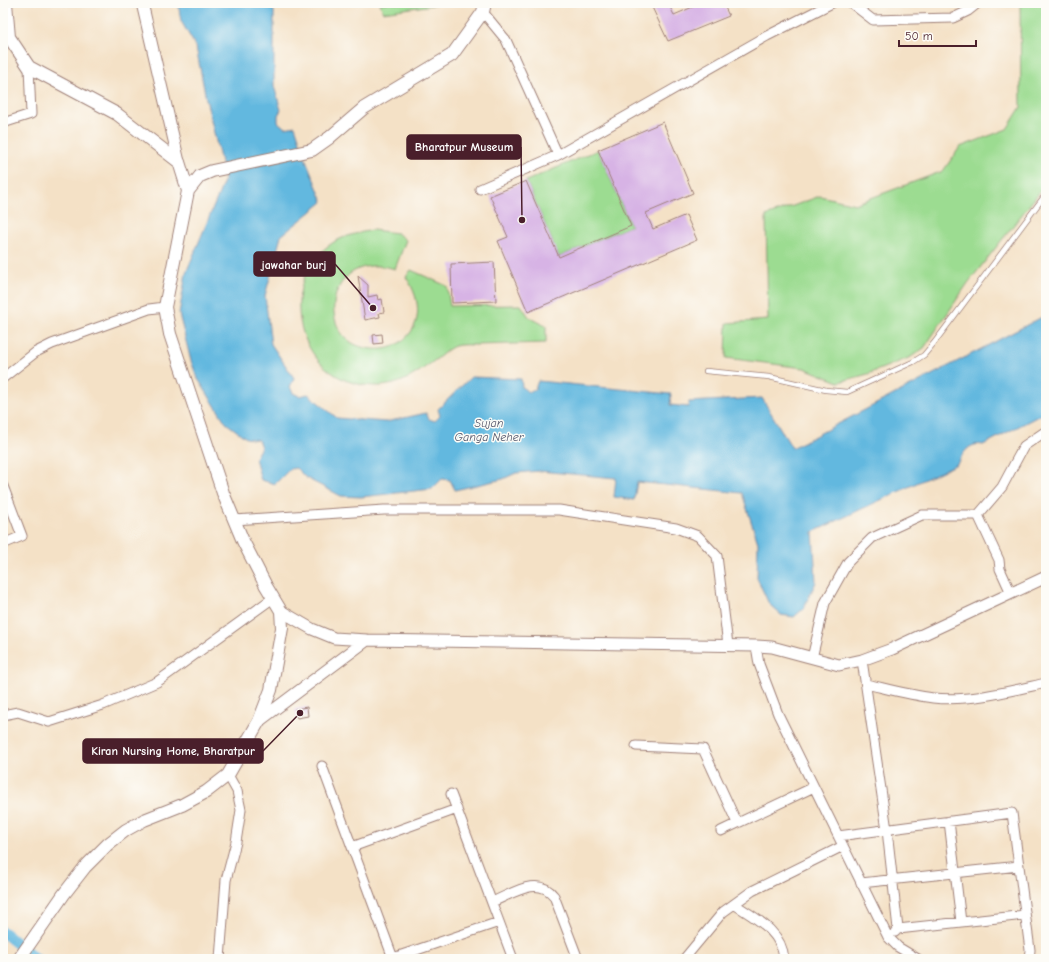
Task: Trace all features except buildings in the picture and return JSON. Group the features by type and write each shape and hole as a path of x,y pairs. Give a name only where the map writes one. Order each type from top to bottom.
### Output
{"main road":[{"path":"6,3 5,24 9,37 29,67 117,114 179,162 188,191"},
{"path":"19,959 85,867 108,844 126,830 144,820 182,805 206,792 228,775 259,721 271,690 282,628 281,611 243,541 223,493 170,334 165,307 188,191 200,176 212,171 312,150 329,138 364,108 452,55 484,7"}],"street":[{"path":"142,3 179,162"},
{"path":"480,190 558,155 767,36 832,3"},
{"path":"851,3 873,20 952,18 968,11 978,3"},
{"path":"484,7 506,40 558,155"},
{"path":"3,123 31,114 29,67"},
{"path":"3,378 36,352 52,344 149,309 165,307"},
{"path":"812,658 825,603 848,562 872,538 922,515 978,515 1002,487 1024,446 1046,431"},
{"path":"3,486 22,536 3,544"},
{"path":"234,520 384,510 559,510 676,528 698,536 717,556 728,645"},
{"path":"978,515 999,560 1000,569 1011,593"},
{"path":"281,611 312,629 334,638 367,640 756,646 772,647 839,665 862,660 892,649 1046,577"},
{"path":"3,715 18,712 49,722 103,705 157,682 273,598"},
{"path":"259,721 367,640"},
{"path":"756,646 759,664 778,714 888,937 898,947 918,959"},
{"path":"862,660 887,830 898,929"},
{"path":"866,684 933,698 966,697 1006,692 1046,683"},
{"path":"636,746 703,749 737,823"},
{"path":"322,766 392,958 499,922"},
{"path":"220,959 226,880 236,842 241,810 238,791 228,775"},
{"path":"721,831 814,787"},
{"path":"451,794 513,959"},
{"path":"352,847 456,809"},
{"path":"838,836 1012,813 1026,915 1029,959"},
{"path":"949,822 961,922"},
{"path":"684,959 723,912 752,891 843,846"},
{"path":"861,883 1019,866"},
{"path":"492,902 534,885 549,889 554,896 578,959"},
{"path":"734,904 772,930 779,940 784,959"},
{"path":"888,937 898,929 1026,915"}],"lane":[{"path":"706,371 769,377 826,390 847,392 913,362 924,355 934,344 1046,194"}],"green space":[{"path":"380,3 447,3 383,12"},
{"path":"1020,3 1046,3 1046,184 968,283 924,348 911,357 868,374 839,382 804,368 726,358 727,323 768,320 766,216 820,196 855,204 943,171 960,147 1007,129 1021,107"},
{"path":"598,150 631,226 559,257 526,181"},
{"path":"373,230 397,233 406,240 395,269 372,266 354,271 342,282 335,297 334,314 339,329 349,341 366,348 385,349 396,345 412,331 418,314 415,296 406,277 411,270 447,286 450,306 521,305 529,317 546,326 546,343 455,346 421,371 404,380 386,385 364,385 341,378 323,365 309,348 301,327 299,305 302,283 312,263 328,246 344,237"}],"water":[{"name":"Sujan Ganga Neher","path":"178,3 268,3 274,11 274,86 281,110 278,115 278,122 285,128 295,126 306,160 323,202 281,236 265,296 271,344 294,378 290,387 293,393 299,396 308,394 337,418 386,422 426,413 429,419 435,421 440,416 438,409 471,377 521,379 522,387 528,392 535,389 538,381 671,394 670,405 688,407 689,402 762,398 792,448 1046,315 1046,412 983,445 974,445 970,447 964,452 957,464 813,532 816,582 803,609 794,617 781,615 769,604 757,578 758,543 742,493 637,482 634,500 614,497 616,478 539,471 516,473 503,479 455,490 450,480 442,479 432,489 361,497 341,496 306,478 296,468 290,469 275,484 261,480 255,458 261,447 258,440 246,438 226,423 198,379 191,361 179,314 186,273 225,179 206,99 196,47 181,21"}],"waterway":[{"path":"3,932 36,959"}],"place":[{"name":"Bharatpur Museum","path":"522,220"},
{"name":"jawahar burj","path":"373,308"},
{"name":"Kiran Nursing Home, Bharatpur","path":"300,713"}]}
